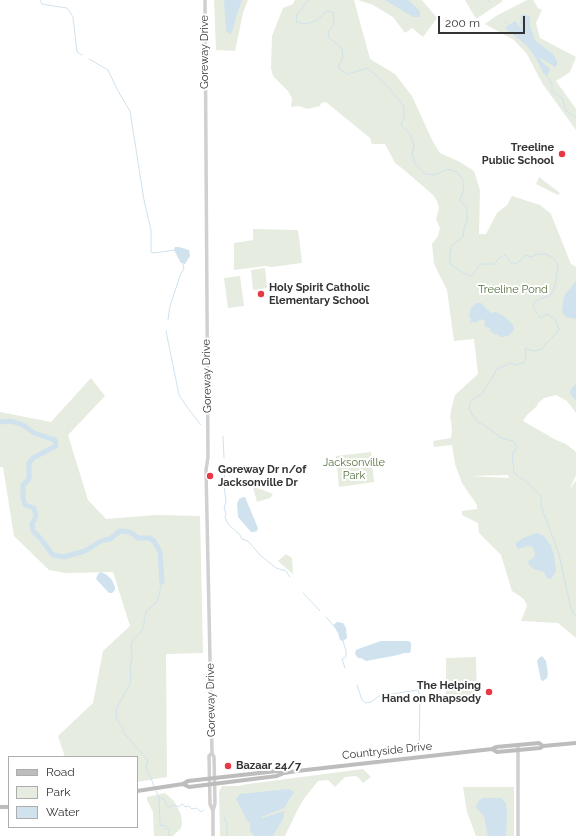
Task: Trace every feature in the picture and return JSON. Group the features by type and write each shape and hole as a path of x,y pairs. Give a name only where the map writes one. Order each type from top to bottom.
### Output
{"main road":[{"name":"Countryside Drive","path":"184,784 188,787 277,776 284,773 385,760 492,749 496,747 539,743 543,746"},
{"name":"Countryside Drive","path":"492,749 497,752 576,743"},
{"name":"Countryside Drive","path":"138,791 184,784 188,781 209,778 277,771 284,773"}],"street":[{"name":"Goreway Drive","path":"205,0 208,451 206,470 212,753 214,757 215,783 213,836"},
{"path":"518,745 518,836"},
{"name":"Goreway Drive","path":"212,753 209,756 209,784 210,804 213,810"}],"green space":[{"path":"214,0 248,0 243,13 235,51 216,50"},
{"name":"Treeline Pond","path":"295,0 354,0 370,59 395,74 412,96 433,142 440,153 460,162 474,171 480,190 479,234 486,234 497,213 507,205 512,196 540,205 551,214 571,264 576,267 576,413 567,401 556,395 544,398 523,421 566,444 576,452 576,475 569,491 576,480 576,638 558,623 521,621 527,606 524,599 512,591 501,555 479,533 478,523 462,515 462,511 477,509 477,505 462,483 455,464 452,445 434,447 433,441 451,438 452,432 450,419 455,395 478,374 474,339 454,341 447,290 434,263 432,244 438,236 440,228 436,219 439,208 437,201 433,195 395,163 385,144 372,144 370,138 326,102 321,103 320,106 307,109 299,106 291,107 292,98 288,91 273,76 271,68 272,36 283,8 293,4","holes":["508,475 509,478 469,476"]},
{"path":"358,0 422,0 437,18 423,37 412,28 405,33 393,17 373,5"},
{"path":"465,0 501,0 503,1 476,19"},
{"path":"527,0 533,0 538,8 542,10 536,23 540,38 576,57 570,72 556,81 576,109 576,130 542,83 527,54 514,40 485,24 496,16"},
{"path":"539,177 560,193 558,195 536,184"},
{"path":"253,229 298,230 302,262 272,267 265,266 234,270 234,243 253,240"},
{"path":"265,268 267,288 253,290 251,270"},
{"path":"240,276 244,306 228,308 224,278"},
{"path":"91,378 105,396 68,435 88,500 106,519 156,515 200,516 203,653 166,654 167,777 138,782 138,756 65,756 58,736 93,703 103,651 130,626 113,572 65,573 49,570 14,536 3,467 0,467 0,412 51,422"},
{"name":"Jacksonville Park","path":"371,452 374,482 339,487 336,456"},
{"path":"253,487 273,494 270,498 257,502"},
{"path":"286,554 292,558 293,574 278,561"},
{"path":"476,657 477,700 446,700 446,658"},
{"path":"363,769 371,777 363,783 358,777 355,776 345,777 335,787 328,780 318,781 303,800 285,836 220,836 219,792 222,786 238,786"},
{"path":"463,787 514,787 514,836 476,836 467,812"},
{"path":"165,793 174,801 181,815 181,828 173,836 154,836 153,812 147,797"}],"water":[{"path":"224,0 242,0 232,32 230,34 226,31"},
{"path":"385,0 408,0 420,11 420,17 413,17"},
{"path":"523,14 529,16 530,18 530,26 535,40 553,54 557,61 557,65 555,67 541,58 540,60 550,69 549,73 546,75 526,45 505,28 515,21 522,28 520,23"},
{"path":"175,247 189,250 190,256 185,264 181,263 174,250"},
{"path":"576,281 576,319 566,317 562,312 564,296"},
{"path":"476,303 481,303 491,313 496,312 504,316 513,325 514,329 512,332 508,336 501,337 496,334 495,335 490,331 490,328 486,327 484,324 485,321 482,319 469,324 471,320 469,316 471,308"},
{"path":"576,384 576,401 571,395 570,390"},
{"path":"245,497 258,528 257,531 251,532 238,517 237,504 239,499"},
{"path":"537,533 544,536 551,546 556,571 551,579 547,578 544,572 534,569 529,565 528,561 535,556 533,547 528,546 518,549 516,546 516,543 523,538"},
{"path":"101,572 112,580 115,590 112,593 109,593 96,579 98,574"},
{"path":"337,622 343,623 346,628 347,638 343,641 340,640 333,625"},
{"path":"381,641 409,641 411,643 410,653 366,661 358,658 355,654 356,650 358,649"},
{"path":"542,656 546,661 548,674 547,678 543,681 541,680 537,661"},
{"path":"289,789 294,792 284,808 261,817 262,818 284,811 284,817 273,836 254,836 250,830 250,823 236,799 240,794"},
{"path":"482,798 501,798 506,803 506,836 488,836 484,816 476,807"}],"waterway":[{"path":"40,0 42,4 67,8 73,17 77,52 82,55"},
{"path":"309,0 297,14 296,22 306,24 316,21 327,11 333,12 333,26 329,30 328,37 342,48 343,57 338,68 348,74 367,68 390,89 404,107 404,118 401,125 410,134 414,145 412,155 416,165 425,174 435,175 447,169 457,172 464,182 460,200 467,208 467,220 463,237 452,245 450,264 471,276 481,264 494,264 499,258 505,255 510,262 516,264 526,255 531,257 538,254 546,254 554,259 558,267 555,286 551,295 535,301 533,306 540,318 547,314 555,319 559,329 557,333 542,349 535,351 526,348 525,362 517,365 511,363 497,369 482,394 473,399 469,408 477,421 501,438 513,441 517,446 516,450 512,453 514,473 523,479 541,496 541,506 559,554 570,605 576,616"},
{"path":"488,0 491,3"},
{"path":"504,21 510,26"},
{"path":"89,59 108,70 130,111 144,200 151,230 151,252 154,253 175,250"},
{"path":"546,74 552,85 552,91 562,98 566,111 576,117"},
{"path":"168,320 170,306 181,273 184,269 183,264"},
{"path":"166,331 179,395 201,425"},
{"path":"0,422 11,421 23,425 34,433 55,440 56,446 33,458 29,463 29,479 23,485 23,498 25,505 34,508 36,516 32,524 33,531 53,555 64,557 85,551 101,541 110,539 120,531 130,532 138,538 149,538 154,541 160,552 162,582"},
{"path":"223,436 224,458"},
{"path":"225,470 224,486 226,502 224,507 226,514 225,517 228,524 240,535 242,539 248,541 260,555 276,568 286,571 290,577"},
{"path":"154,786 146,766 148,761 123,732 124,729 119,724 116,716 117,707 131,680 131,645 133,640 143,629 146,611 156,603 162,582"},
{"path":"303,593 320,611"},
{"path":"326,617 333,625"},
{"path":"343,641 346,657 342,659 345,668"},
{"path":"357,685 362,700 366,703 371,702 379,696 418,690 420,697 419,749"},
{"path":"156,791 159,798 160,825 166,826 169,831 169,836"},
{"path":"160,798 164,799 169,807 175,805 179,807 182,804 186,807 189,806 192,809 196,808 201,812 204,810"},
{"path":"224,817 227,824 227,836"}],"place":[{"name":"Treeline Public School","path":"562,154"},
{"name":"Holy Spirit Catholic Elementary School","path":"261,294"},
{"name":"Goreway Dr n/of Jacksonville Dr","path":"210,476"},
{"name":"The Helping Hand on Rhapsody","path":"489,692"},
{"name":"Bazaar 24/7","path":"228,766"}]}
